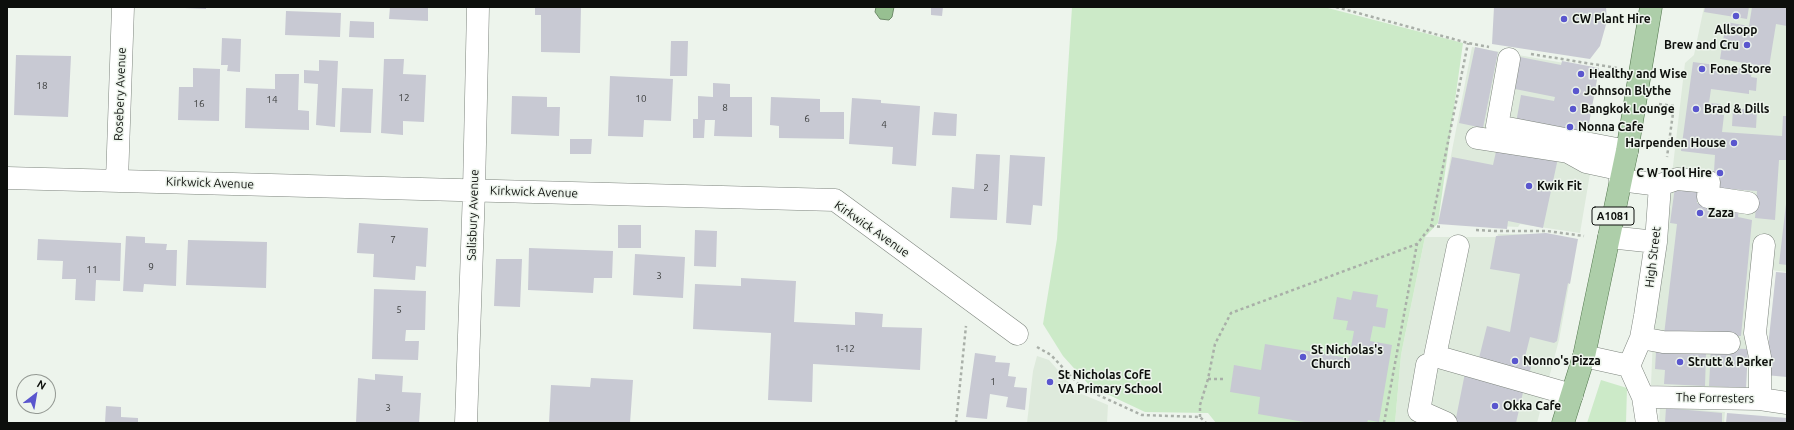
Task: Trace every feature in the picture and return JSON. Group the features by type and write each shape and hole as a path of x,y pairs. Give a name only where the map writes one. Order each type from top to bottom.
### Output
{"main road":[{"name":"A1081","path":"1563,423 1584,356 1623,167 1641,72 1651,7"}],"street":[{"name":"Rosebery Avenue","path":"117,180 123,7"},
{"name":"Salisbury Avenue","path":"466,423 474,190 478,7"},
{"path":"1508,53 1496,126 1623,167 1660,185 1677,179 1709,182 1708,197 1748,202"},
{"path":"1477,138 1568,152 1586,162 1623,167"},
{"name":"Kirkwick Avenue","path":"7,178 835,200 1016,334"},
{"name":"High Street","path":"1629,366 1641,338 1656,242 1660,185"},
{"path":"1609,236 1656,242"},
{"path":"1760,399 1760,357 1755,332 1764,245"},
{"path":"1458,246 1435,356 1572,395"},
{"path":"1641,338 1664,342 1729,343"},
{"path":"1584,356 1629,366 1643,397 1647,423"},
{"path":"1427,365 1419,411 1446,423"},
{"name":"The Forresters","path":"1643,397 1760,399 1787,403"}],"path":[{"path":"1336,7 1508,53 1641,72"},
{"path":"1384,423 1417,244 1432,226 1468,43"},
{"path":"1635,101 1674,106 1666,163 1660,185"},
{"path":"1432,226 1447,227"},
{"path":"1471,229 1495,231 1547,231 1578,236 1609,236"},
{"path":"1200,417 1200,405 1208,379 1215,344 1231,313 1417,244"},
{"path":"956,423 969,298"},
{"path":"1016,334 1051,355 1082,387 1142,415 1200,417 1206,423"},
{"path":"1208,379 1223,379"}],"shaded area":[{"path":"876,7 894,7 892,17 889,20 880,19 875,12"},
{"path":"1072,7 1324,7 1463,43 1438,223 1425,237 1401,355 1395,423 1216,423 1208,413 1145,412 1090,386 1063,356 1043,324 1057,239"},
{"path":"1704,7 1787,7 1787,272 1771,270 1748,349 1746,388 1651,385 1653,337 1685,63 1694,55"},
{"path":"1472,47 1599,69 1585,147 1594,150 1580,233 1520,224 1518,227 1438,223"},
{"path":"1498,234 1546,234 1577,240 1559,340 1537,423 1395,423 1401,355 1425,237 1497,237"},
{"name":"St Nicholas CofE VA Primary School","path":"1037,356 1049,360 1077,392 1108,405 1107,423 1027,423 1033,371"},
{"path":"1601,380 1627,388 1626,423 1587,423"},
{"path":"1660,407 1725,412 1724,423 1659,423"}],"building":[{"path":"206,7 206,9 185,8"},
{"path":"390,7 428,7 428,21 389,19"},
{"path":"535,7 581,7 580,53 541,52 541,15 535,15"},
{"path":"931,7 943,7 942,16 931,15"},
{"path":"1494,7 1606,7 1607,21 1600,46 1590,59 1492,44"},
{"name":"Allsopp","path":"1705,7 1749,7 1747,19 1704,12"},
{"name":"Brew and Cru","path":"1752,7 1787,7 1787,26 1776,24 1769,67 1720,59 1726,22 1749,26"},
{"path":"286,11 341,13 340,37 285,35"},
{"path":"350,21 374,22 374,38 349,37"},
{"path":"222,38 241,39 240,72 227,71 228,65 221,65"},
{"path":"671,41 688,41 687,76 670,76"},
{"path":"1475,47 1498,52 1483,128 1459,123"},
{"path":"16,55 71,56 68,117 14,115"},
{"path":"1520,57 1561,65 1562,61 1599,68 1586,140 1516,123 1521,95 1554,101 1555,97 1515,89"},
{"path":"384,59 404,59 403,74 426,75 424,122 403,121 403,135 381,133"},
{"path":"319,60 338,61 335,127 316,125 318,84 304,83 304,70 319,71"},
{"path":"1693,62 1752,70 1751,77 1757,78 1756,91 1749,90 1749,94 1711,89 1709,103 1721,104 1719,114 1724,115 1722,132 1782,136 1783,116 1787,116 1787,160 1779,160 1775,220 1755,218 1757,191 1713,188 1715,155 1681,151"},
{"path":"193,68 220,69 219,121 178,120 179,87 193,87"},
{"path":"275,74 299,74 298,110 309,111 309,130 245,128 246,88 275,89"},
{"path":"610,76 673,79 671,121 644,120 643,137 608,136"},
{"path":"713,83 730,84 730,97 752,97 752,137 714,136 715,120 705,120 704,138 693,138 693,119 698,119 698,96 713,97"},
{"path":"342,88 373,89 371,133 340,132"},
{"path":"512,96 547,97 547,107 560,107 559,136 511,134"},
{"path":"771,97 820,99 820,112 844,112 844,139 779,138 779,126 770,125"},
{"path":"852,98 881,100 881,103 920,106 916,166 892,164 893,147 849,144"},
{"path":"1733,108 1757,110 1756,128 1732,126"},
{"path":"934,112 957,114 956,136 932,135"},
{"path":"570,139 592,139 591,154 570,154"},
{"path":"1497,147 1558,158 1543,228 1508,221 1507,229 1438,224 1452,157 1493,165"},
{"path":"976,154 1000,155 997,220 950,218 952,187 974,189"},
{"path":"1010,155 1045,157 1042,206 1033,205 1031,225 1006,223"},
{"path":"1675,187 1699,191 1697,203 1739,210 1738,217 1752,220 1741,336 1664,335 1677,224 1670,223"},
{"path":"1787,204 1787,265 1779,264"},
{"path":"359,223 428,228 426,267 416,266 415,280 373,277 374,254 357,253"},
{"path":"618,225 641,225 641,248 618,248"},
{"path":"695,230 717,231 716,267 694,266"},
{"path":"1546,233 1578,239 1570,284 1568,283 1557,341 1554,343 1530,337 1525,357 1533,359 1528,379 1478,362 1487,326 1510,332 1520,274 1490,269 1496,236"},
{"path":"126,236 145,237 145,243 167,244 166,250 177,250 176,286 144,284 143,292 123,291"},
{"path":"38,239 121,243 120,281 96,280 95,301 75,300 76,279 62,279 63,261 37,260"},
{"path":"188,240 267,242 266,288 186,285"},
{"path":"529,248 613,251 612,278 594,278 593,293 528,290"},
{"path":"635,254 685,257 683,298 633,295"},
{"path":"496,259 522,259 520,307 494,306"},
{"path":"1776,272 1787,273 1787,377 1765,375"},
{"path":"741,278 796,281 794,322 855,325 855,312 883,314 882,327 922,328 920,370 813,364 812,402 768,400 771,333 693,329 695,284 741,286"},
{"path":"374,289 426,291 425,330 406,330 405,341 419,341 418,360 372,359"},
{"name":"St Nicholas's Church","path":"1353,291 1378,295 1376,307 1388,309 1385,328 1373,326 1370,341 1392,345 1379,422 1368,420 1367,423 1310,423 1258,414 1260,397 1230,392 1234,365 1261,370 1265,344 1349,358 1354,331 1346,330 1348,321 1333,319 1337,297 1351,300"},
{"path":"1711,348 1748,349 1746,388 1709,386"},
{"name":"Strutt & Parker","path":"1656,352 1706,354 1705,386 1664,384 1665,370 1655,369"},
{"path":"975,353 996,356 995,362 1010,363 1008,376 1016,377 1014,387 1027,388 1025,410 1006,407 1008,397 990,394 987,419 966,417"},
{"path":"1465,373 1524,388 1516,423 1455,423"},
{"path":"375,374 403,376 402,392 421,393 419,423 356,423 358,378 375,380"},
{"path":"591,378 633,380 630,423 549,423 551,385 590,387"},
{"path":"106,406 121,407 121,417 138,418 138,423 105,423"},
{"path":"1666,408 1722,413 1722,423 1665,423"},
{"path":"1727,413 1787,418 1787,423 1726,423"}],"place":[{"name":"Allsopp","path":"1736,16"},
{"name":"CW Plant Hire","path":"1564,19"},
{"name":"Brew and Cru","path":"1747,45"},
{"name":"Fone Store","path":"1702,69"},
{"name":"Healthy and Wise","path":"1581,74"},
{"name":"Johnson Blythe","path":"1576,91"},
{"name":"Bangkok Lounge","path":"1573,109"},
{"name":"Brad & Dills","path":"1696,109"},
{"name":"Nonna Cafe","path":"1570,127"},
{"name":"Harpenden House","path":"1734,143"},
{"name":"C W Tool Hire","path":"1720,173"},
{"name":"Kwik Fit","path":"1529,186"},
{"name":"Zaza","path":"1700,213"},
{"name":"St Nicholas's Church","path":"1303,357"},
{"name":"Nonno's Pizza","path":"1515,361"},
{"name":"Strutt & Parker","path":"1680,362"},
{"name":"St Nicholas CofE VA Primary School","path":"1050,382"},
{"name":"Okka Cafe","path":"1495,406"}]}
